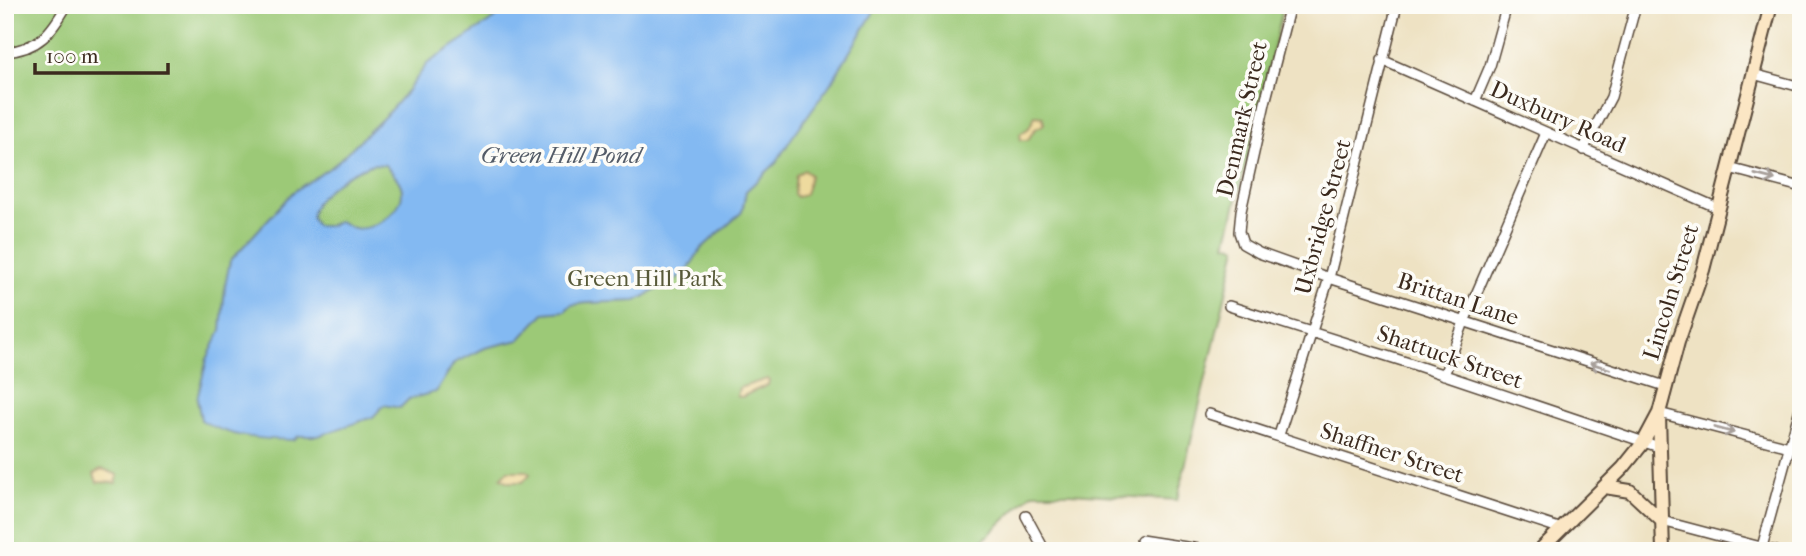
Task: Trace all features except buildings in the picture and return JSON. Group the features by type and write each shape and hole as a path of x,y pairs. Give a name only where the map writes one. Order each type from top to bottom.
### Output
{"main road":[{"name":"Lincoln Street","path":"1539,551 1634,455 1659,413 1665,386 1703,270 1770,5"},
{"path":"1659,413 1662,551"},
{"path":"1605,487 1630,491 1662,521"}],"street":[{"path":"5,52 39,42 52,29 67,5"},
{"name":"Denmark Street","path":"1242,243 1239,228 1241,211 1290,5"},
{"name":"Uxbridge Street","path":"1279,435 1329,278 1397,5"},
{"path":"1475,101 1490,66 1507,5"},
{"path":"1583,150 1611,97 1636,5"},
{"name":"Duxbury Road","path":"1382,60 1718,208"},
{"path":"1753,74 1801,87"},
{"path":"1444,375 1464,322 1546,134"},
{"path":"1729,168 1801,187"},
{"name":"Brittan Lane","path":"1242,243 1259,253 1329,278 1665,386"},
{"name":"Shattuck Street","path":"1229,306 1312,331 1659,447"},
{"path":"1762,547 1801,405"},
{"path":"1659,413 1801,450"},
{"name":"Shaffner Street","path":"1209,414 1562,529"},
{"path":"1026,516 1045,551"},
{"path":"1662,521 1776,551"},
{"path":"1141,540 1212,551"}],"green space":[{"name":"Green Hill Park","path":"5,5 1284,5 1226,244 1237,247 1177,500 1033,493 981,542 976,551 5,551"}],"sand":[{"path":"1035,116 1043,117 1044,124 1034,130 1028,140 1021,140 1020,134 1029,128"},
{"path":"804,170 810,175 808,185 804,195 797,197 794,194 796,175"},
{"path":"767,379 768,385 742,397 737,396 739,388"},
{"path":"103,469 118,475 116,483 97,482 94,474"},
{"path":"507,471 526,471 530,474 523,482 509,482 501,478"}],"water":[{"name":"Green Hill Pond","path":"514,5 878,5 831,83 776,163 746,191 742,212 701,249 685,274 636,301 571,305 565,311 544,313 519,340 485,348 454,363 436,392 409,399 400,408 384,405 373,417 318,436 299,436 293,440 257,438 223,431 201,420 197,399 207,359 221,330 230,261 293,192 334,165 385,116 427,64","holes":["373,164 385,165 402,188 401,199 392,213 369,227 352,227 339,221 328,226 317,226 312,214 314,207 330,188 361,169"]}]}
